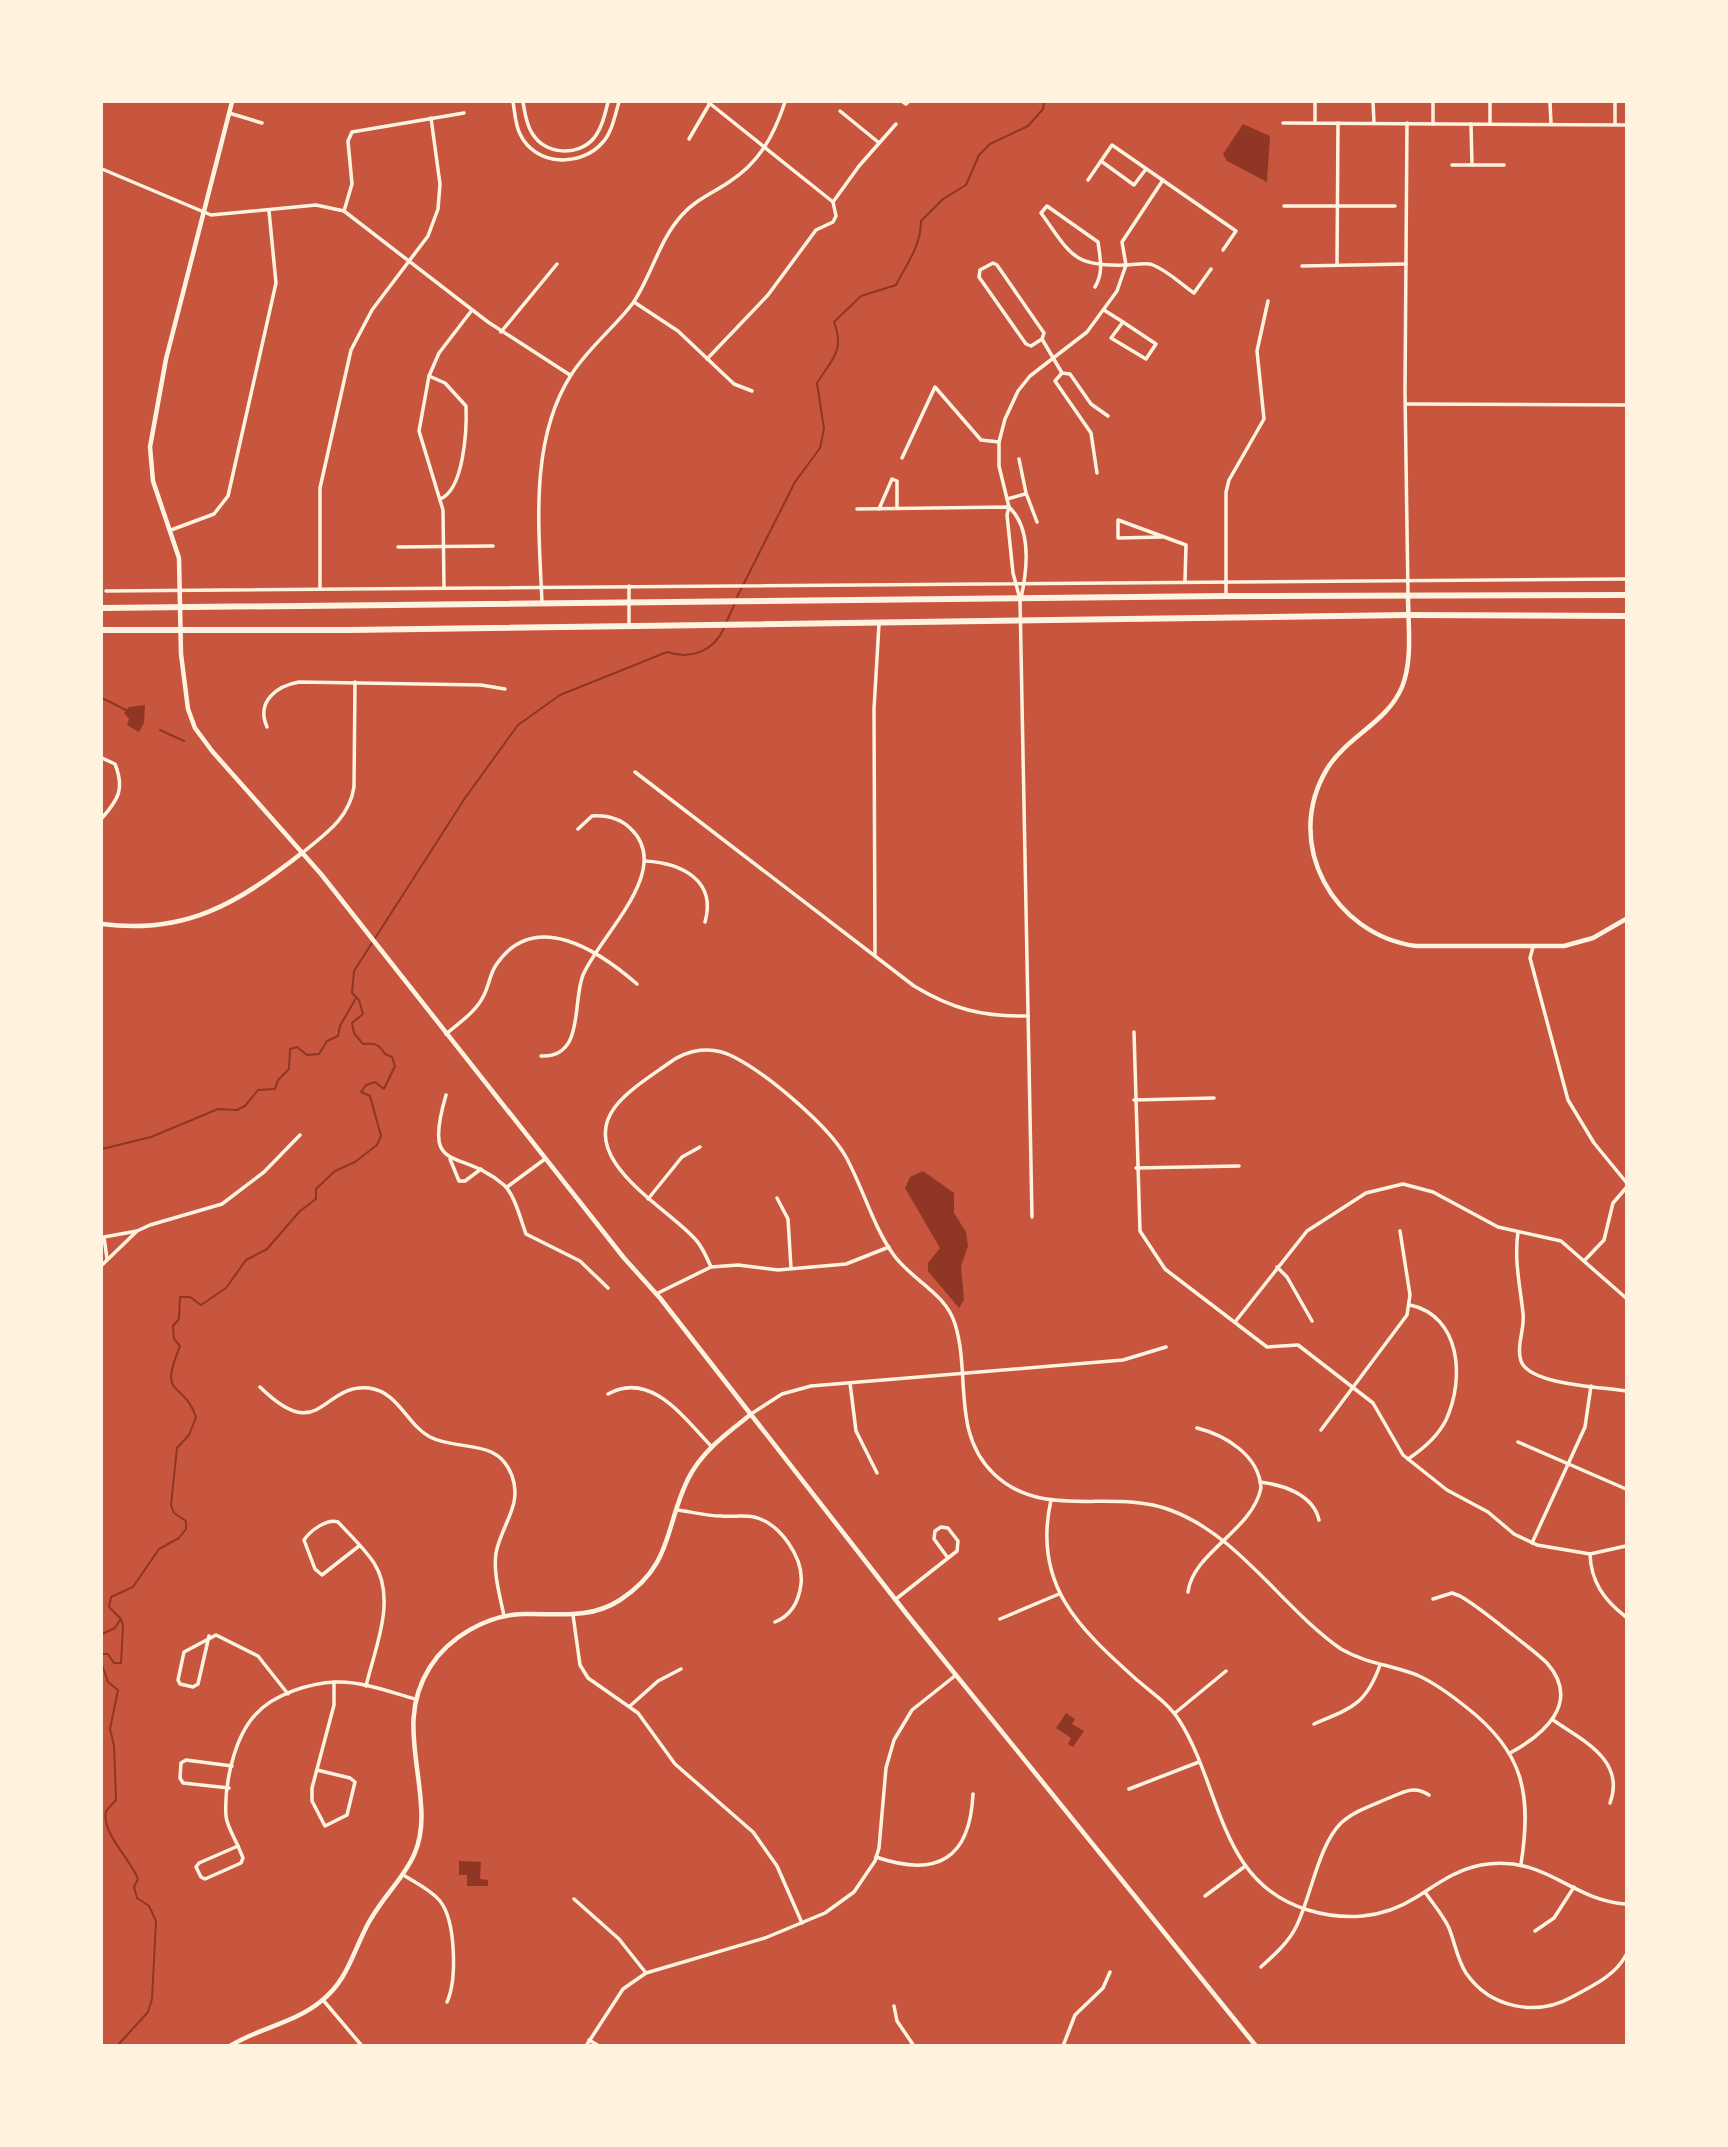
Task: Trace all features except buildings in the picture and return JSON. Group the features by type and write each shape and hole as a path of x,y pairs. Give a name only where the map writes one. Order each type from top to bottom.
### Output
{"highway":[{"path":"102,608 1226,596 1626,595"},
{"path":"102,630 1408,615 1626,616"}],"street":[{"path":"232,102 166,359 150,447 153,481 179,558 181,630 188,709 195,728 376,944 956,1675 1256,2046"},
{"path":"513,102 521,136 536,152 553,160 570,160 590,154 605,141 619,102"},
{"path":"523,102 528,126 536,138 547,146 565,151 578,149 594,138 608,102"},
{"path":"689,139 710,102 833,202"},
{"path":"542,603 541,461 551,422 570,376 634,302 663,242 682,214 699,199 741,174 766,148 785,102"},
{"path":"1315,102 1315,123"},
{"path":"1373,102 1374,123"},
{"path":"1433,102 1433,124"},
{"path":"1490,102 1490,124"},
{"path":"1550,102 1551,124"},
{"path":"1615,102 1615,124"},
{"path":"840,111 878,142"},
{"path":"229,113 262,123"},
{"path":"344,211 352,184 348,141 352,132 464,113"},
{"path":"320,589 320,488 346,368 365,321 411,261 432,226 439,202 431,118"},
{"path":"1283,123 1626,124"},
{"path":"1337,265 1338,123"},
{"path":"707,359 768,295 816,230 835,219 833,202 878,142 896,124"},
{"path":"1407,124 1407,660 1402,686 1384,715 1339,753 1316,793 1311,839 1320,877 1329,894 1350,917 1375,935 1395,942 1427,947 1564,946 1586,941 1626,919"},
{"path":"1471,124 1472,165"},
{"path":"1088,180 1112,145 1236,231 1223,250"},
{"path":"1101,161 1134,185 1146,169"},
{"path":"1452,165 1504,165"},
{"path":"102,169 203,214 224,216 316,205 344,211 501,332 570,376"},
{"path":"1032,1217 1020,599 1007,515 1009,507 999,466 999,442 1005,419 1018,391 1052,358 1087,332 1122,283 1126,265 1122,242 1163,180"},
{"path":"1096,287 1101,265 1098,242 1047,206 1041,213 1071,254 1087,264 1101,265 1126,265 1151,264 1194,293 1211,269"},
{"path":"1284,206 1395,206"},
{"path":"171,530 214,514 228,496 276,283 269,211"},
{"path":"1042,339 1031,346 1026,344 979,277 980,270 993,263 997,265 1044,333 1042,339 1062,373 1070,374 1091,404 1108,416"},
{"path":"501,332 557,264"},
{"path":"1302,266 1406,264"},
{"path":"1226,596 1226,492 1233,473 1264,419 1257,351 1268,301"},
{"path":"634,302 678,331 734,384 752,391"},
{"path":"444,587 440,499 419,431 429,376 439,353 472,310"},
{"path":"1104,310 1124,322 1156,344 1146,359 1111,338 1124,322"},
{"path":"1062,373 1055,381 1091,433 1097,473"},
{"path":"429,376 445,383 466,406 459,469 452,490 440,499"},
{"path":"902,458 935,387 981,440 999,442"},
{"path":"1407,404 1626,405"},
{"path":"1019,459 1026,493 1037,522"},
{"path":"879,509 892,480 897,481 897,509"},
{"path":"1007,499 1026,493"},
{"path":"857,509 1009,507 1014,512 1024,539 1027,571 1020,599"},
{"path":"1162,537 1118,538 1118,520 1186,545 1185,581"},
{"path":"398,547 493,546"},
{"path":"106,591 1626,579"},
{"path":"629,585 629,626"},
{"path":"875,954 874,709 879,621"},
{"path":"267,727 263,715 265,702 282,687 299,682 355,682 386,686 481,685 505,689"},
{"path":"102,924 148,926 209,913 258,887 335,826 351,803 354,788 355,682"},
{"path":"102,758 115,764 121,779 121,792 113,807 102,818"},
{"path":"635,772 914,986 942,1003 982,1015 1028,1016"},
{"path":"541,1056 559,1052 570,1040 575,1028 580,984 596,952 638,887 645,861 639,838 620,821 607,816 592,816 578,829"},
{"path":"645,861 671,863 694,875 707,899 705,922"},
{"path":"446,1034 478,1006 496,964 516,946 534,939 552,937 596,952 637,984"},
{"path":"1533,947 1530,958 1568,1100 1594,1143 1626,1182"},
{"path":"1134,1032 1138,1227 1160,1264 1267,1347 1298,1345 1380,1411 1398,1448 1408,1459 1447,1490 1488,1511 1514,1534 1532,1543 1590,1554 1626,1546"},
{"path":"711,1267 694,1238 648,1199 611,1156 606,1140 608,1119 620,1101 672,1061 689,1052 713,1050 739,1060 823,1126 846,1157 889,1247 948,1308 957,1327 965,1422 981,1459 1012,1488 1035,1498 1128,1501 1153,1505 1190,1518 1223,1542 1328,1640 1354,1657 1415,1674 1439,1687 1489,1726 1510,1753 1526,1802 1527,1828 1521,1864"},
{"path":"446,1095 436,1128 442,1151 450,1158 481,1169 507,1187 526,1234 580,1261 608,1288"},
{"path":"1134,1100 1214,1098"},
{"path":"107,1259 104,1237 137,1231 158,1222 222,1204 264,1172 300,1135"},
{"path":"648,1199 681,1157 700,1147"},
{"path":"450,1158 459,1181 465,1181 481,1169"},
{"path":"507,1187 545,1159"},
{"path":"1136,1168 1239,1166"},
{"path":"1235,1322 1307,1231 1366,1193 1394,1185 1413,1185 1433,1192 1498,1227 1560,1241 1626,1298"},
{"path":"1584,1261 1604,1240 1613,1203 1626,1188"},
{"path":"777,1199 788,1219 791,1268"},
{"path":"102,1265 137,1231"},
{"path":"1321,1430 1401,1324 1410,1305 1400,1231"},
{"path":"1518,1232 1515,1260 1523,1314 1520,1349 1522,1365 1529,1374 1541,1378 1626,1391"},
{"path":"656,1294 711,1267 738,1265 791,1268 855,1262 889,1247"},
{"path":"1276,1267 1287,1276 1312,1321"},
{"path":"1408,1459 1433,1439 1446,1420 1453,1396 1456,1368 1452,1340 1443,1323 1427,1311 1410,1305"},
{"path":"233,2045 294,2017 323,2000 344,1976 369,1923 405,1876 418,1844 422,1821 411,1736 415,1699 431,1666 449,1645 477,1626 504,1616 573,1615 618,1601 647,1577 667,1546 688,1480 711,1446 750,1415 769,1401 796,1389 1123,1360 1166,1347"},
{"path":"850,1383 856,1431 877,1472"},
{"path":"1532,1543 1585,1427 1591,1386"},
{"path":"260,1387 281,1406 301,1412 319,1409 350,1390 374,1389 397,1403 425,1434 442,1442 482,1447 503,1461 512,1475 516,1492 495,1563 504,1616"},
{"path":"608,1394 630,1387 653,1393 669,1403 711,1446"},
{"path":"1188,1592 1195,1573 1253,1509 1259,1495 1260,1482 1253,1464 1242,1451 1218,1433 1197,1428"},
{"path":"1518,1442 1626,1489"},
{"path":"1260,1482 1277,1484 1297,1493 1315,1508 1319,1520"},
{"path":"1051,1500 1048,1547 1059,1594 1090,1638 1175,1713 1200,1762 1233,1849 1244,1867 1273,1893 1304,1909 1337,1917 1361,1916 1393,1909 1467,1869 1491,1864 1521,1864 1556,1876 1594,1897 1626,1904"},
{"path":"678,1510 754,1517 766,1522 780,1535 798,1561 801,1583 798,1599 790,1613 775,1622"},
{"path":"359,1546 322,1576 315,1569 304,1540 332,1520 338,1522 359,1546 376,1567 384,1597 366,1686"},
{"path":"896,1599 948,1558 959,1545 948,1528 941,1527 935,1531 934,1539 948,1558"},
{"path":"1590,1554 1597,1585 1607,1601 1626,1617"},
{"path":"1433,1599 1452,1593 1460,1596 1546,1662 1559,1690 1558,1706 1553,1720 1540,1736 1510,1753"},
{"path":"1000,1619 1059,1594"},
{"path":"573,1615 579,1660 585,1674 596,1686 630,1706 649,1725 675,1764 753,1832 777,1866 802,1923"},
{"path":"209,1636 198,1684 193,1687 180,1684 178,1680 182,1655 209,1636 220,1636 258,1656 288,1694"},
{"path":"1314,1724 1365,1698 1380,1665"},
{"path":"630,1706 658,1681 681,1669"},
{"path":"1175,1713 1226,1671"},
{"path":"586,2046 623,1989 646,1973 746,1944 802,1923 847,1898 864,1880 876,1857 883,1829 886,1768 894,1740 912,1710 956,1675"},
{"path":"237,1846 199,1863 197,1867 201,1877 205,1878 241,1863 243,1858 226,1821 229,1788 232,1766 246,1730 257,1713 288,1694 334,1682 366,1686 415,1699"},
{"path":"317,1770 350,1777 355,1782 347,1815 325,1826 312,1798 317,1770 334,1705 334,1682"},
{"path":"1553,1720 1588,1742 1602,1756 1613,1780 1610,1803"},
{"path":"229,1788 183,1783 180,1779 181,1763 186,1760 232,1766"},
{"path":"1129,1789 1200,1762"},
{"path":"1261,1967 1286,1942 1304,1909 1329,1842 1342,1822 1354,1813 1407,1790 1418,1790 1429,1796"},
{"path":"876,1857 910,1867 930,1866 947,1858 962,1843 970,1828 973,1794"},
{"path":"1205,1896 1244,1867"},
{"path":"405,1876 433,1894 448,1915 454,1979 447,2002"},
{"path":"1535,1931 1554,1918 1574,1887"},
{"path":"1425,1892 1448,1926 1465,1972 1485,1993 1507,2004 1535,2008 1557,2004 1605,1979 1626,1955"},
{"path":"574,1899 619,1939 646,1973"},
{"path":"1063,2046 1075,2015 1103,1988 1110,1972"},
{"path":"323,2000 362,2046"},
{"path":"894,2006 897,2021 914,2046"},
{"path":"589,2040 599,2046"},
{"path":"1036,2046 1055,2046"}],"shaded area":[{"path":"1243,124 1270,136 1267,182 1227,161 1223,154"},
{"path":"145,705 144,723 139,732 127,725 129,719 124,713 129,707"},
{"path":"923,1171 954,1193 954,1213 966,1232 968,1246 961,1266 964,1300 959,1308 928,1271 928,1263 940,1248 905,1188 910,1177"},
{"path":"1066,1713 1075,1719 1072,1724 1084,1731 1073,1747 1068,1744 1071,1738 1056,1728"},
{"path":"459,1861 481,1862 480,1879 488,1880 488,1886 467,1886 467,1875 459,1875"}],"waterway":[{"path":"737,597 795,482 820,448 824,429 817,383 832,361 837,348 834,322 861,296 896,285 916,246 921,221 943,199 966,185 979,155 990,144 1028,126 1043,109 1044,102"},
{"path":"726,623 735,603"},
{"path":"102,1654 108,1654 114,1663 121,1663 123,1626 121,1619 109,1607 111,1597 133,1587 159,1549 179,1538 186,1529 186,1521 174,1513 171,1505 177,1448 189,1435 196,1417 172,1382 171,1374 180,1346 174,1339 173,1326 179,1319 180,1297 190,1297 201,1305 226,1288 246,1260 267,1249 300,1211 316,1199 316,1189 335,1171 355,1162 377,1145 381,1136 370,1096 361,1092 366,1085 375,1082 384,1089 395,1066 392,1057 385,1054 379,1046 363,1044 354,1033 352,1023 363,1014 359,1000 352,993 354,971 465,798 518,725 560,695 667,652 685,655 701,652 714,643 724,628"},
{"path":"102,698 126,710"},
{"path":"160,730 184,741"},
{"path":"102,1149 151,1137 218,1109 237,1110 245,1106 258,1090 275,1089 278,1080 289,1069 290,1049 297,1047 307,1055 319,1054 327,1041 338,1036 340,1026 356,998"},
{"path":"102,1634 115,1628 120,1620"},
{"path":"102,1665 108,1682 118,1690 110,1729 114,1746 116,1800 106,1811 106,1819 112,1837 138,1879 134,1887 137,1898 149,1906 156,1921 152,1999 148,2012 117,2046"}]}
